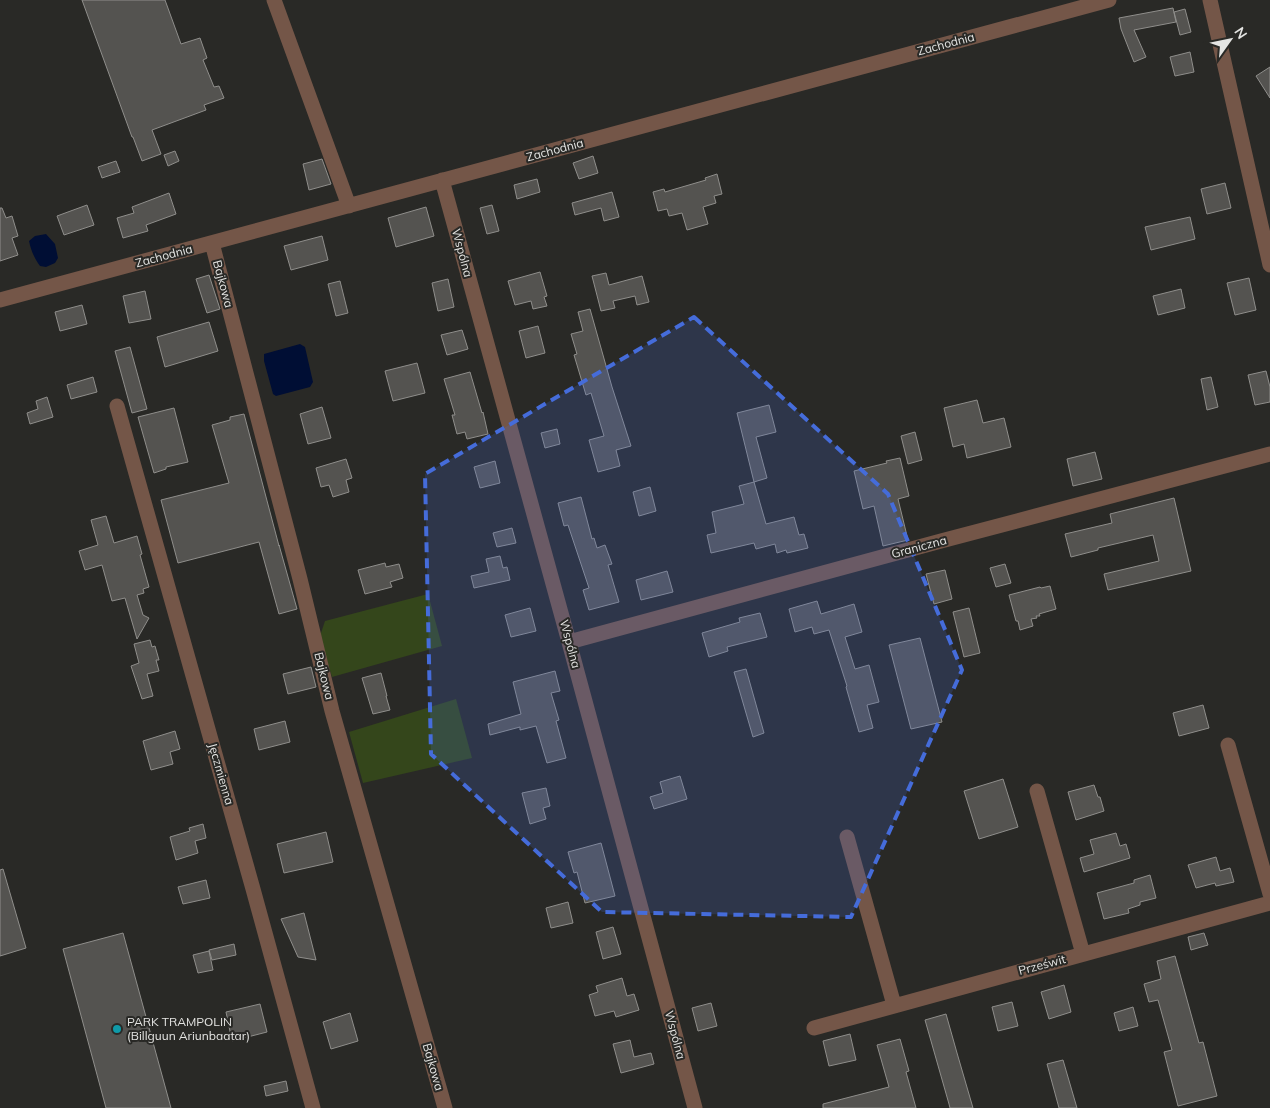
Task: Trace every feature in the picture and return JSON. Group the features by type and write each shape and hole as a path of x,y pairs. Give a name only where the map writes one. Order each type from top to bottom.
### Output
{"street":[{"path":"274,0 349,206"},
{"name":"Zachodnia","path":"0,300 1109,0"},
{"path":"1210,0 1270,265"},
{"name":"Wspólna","path":"442,180 695,1108"},
{"name":"Bajkowa","path":"212,242 300,579 332,711 444,1108"},
{"name":"Jęczmienna","path":"117,406 313,1108"},
{"name":"Graniczna","path":"569,642 1270,454"},
{"path":"1228,745 1270,894"},
{"path":"1037,791 1083,954"},
{"path":"848,837 894,1005"},
{"name":"Prześwit","path":"814,1028 1270,903"}],"highlighted area":[{"path":"694,317 888,494 962,670 851,917 602,912 431,754 425,474"}],"green space":[{"path":"428,594 442,646 332,677 320,636 325,621"},
{"path":"456,699 472,758 363,783 349,732"}],"water":[{"path":"46,234 55,244 58,258 55,263 46,267 40,266 38,263 29,241 35,236"},
{"path":"300,344 305,347 313,382 310,387 276,396 273,394 264,361 264,354"}],"building":[{"path":"82,0 165,0 181,44 200,38 207,58 203,60 214,87 219,86 224,98 204,105 206,110 152,130 161,154 142,161"},
{"path":"1173,8 1176,22 1134,30 1146,57 1134,62 1121,29 1119,18"},
{"path":"1185,9 1191,32 1180,35 1174,12"},
{"path":"1190,52 1194,72 1175,76 1170,57"},
{"path":"1270,67 1270,98 1256,76"},
{"path":"175,151 179,161 168,166 164,155"},
{"path":"593,156 598,173 579,179 573,163"},
{"path":"322,159 331,184 309,190 303,164"},
{"path":"116,161 120,172 102,178 98,167"},
{"path":"717,174 722,194 714,196 716,203 703,207 708,224 687,230 682,213 669,216 667,209 658,211 653,192 664,189 665,192 706,180 705,178"},
{"path":"537,179 540,192 517,199 514,185"},
{"path":"1225,183 1231,208 1207,214 1201,189"},
{"path":"612,192 619,217 604,221 601,208 575,215 572,203"},
{"path":"169,193 176,214 146,225 148,231 123,238 117,218 134,213 132,207"},
{"path":"87,205 94,225 64,235 57,216"},
{"path":"492,205 499,231 487,234 480,208"},
{"path":"426,207 434,236 396,247 388,218"},
{"path":"0,208 2,208 6,218 12,216 18,236 12,238 18,255 0,261"},
{"path":"1190,217 1195,239 1151,250 1145,227"},
{"path":"322,236 328,260 291,270 284,246"},
{"path":"540,272 547,296 544,297 547,306 533,309 531,301 515,305 508,281"},
{"path":"606,273 609,285 642,276 649,302 637,305 635,296 613,301 615,308 601,311 592,276"},
{"path":"209,275 220,309 207,313 196,279"},
{"path":"1249,278 1256,310 1235,315 1227,283"},
{"path":"448,279 454,307 438,311 432,283"},
{"path":"340,281 348,313 336,316 328,284"},
{"path":"1181,289 1185,308 1158,315 1153,296"},
{"path":"145,291 151,319 129,323 123,296"},
{"path":"82,305 87,324 60,331 55,312"},
{"path":"590,309 631,446 616,450 620,466 598,472 589,440 604,436 591,393 586,395 574,355 577,354 571,334 583,331 578,312"},
{"path":"209,322 218,351 165,367 157,337"},
{"path":"538,326 545,353 526,358 519,331"},
{"path":"462,330 468,349 447,355 441,335"},
{"path":"130,347 147,409 132,413 115,351"},
{"path":"417,363 425,393 393,401 385,371"},
{"path":"1266,371 1270,387 1270,402 1255,405 1248,375"},
{"path":"470,372 488,434 467,439 465,432 457,434 452,415 455,415 444,379"},
{"path":"93,377 97,392 71,399 67,385"},
{"path":"1211,377 1218,407 1207,410 1201,379"},
{"path":"47,397 53,417 30,424 27,413 38,409 36,401"},
{"path":"977,400 983,423 1004,418 1011,447 967,458 964,444 953,447 944,408"},
{"path":"769,405 776,432 756,437 767,478 754,482 737,413"},
{"path":"322,407 331,438 308,444 300,414"},
{"path":"174,408 188,462 166,467 166,469 154,473 138,417"},
{"path":"244,414 297,609 279,614 259,542 178,563 161,500 229,483 212,425 230,420 230,417"},
{"path":"557,429 560,444 545,448 541,433"},
{"path":"915,432 922,460 908,464 901,436"},
{"path":"1095,452 1102,479 1073,486 1067,459"},
{"path":"900,458 909,496 898,499 908,540 883,546 874,506 863,509 854,471"},
{"path":"346,459 352,478 346,480 349,492 333,497 329,485 321,487 316,468"},
{"path":"495,461 500,483 480,488 474,467"},
{"path":"754,482 766,524 794,517 799,535 804,534 808,548 787,553 786,550 777,553 775,544 756,549 754,543 711,553 707,535 716,533 712,512 744,504 739,486"},
{"path":"650,487 656,511 639,516 633,492"},
{"path":"581,497 592,539 594,538 597,548 605,545 612,564 608,565 619,602 589,610 583,590 589,588 568,525 564,526 558,503"},
{"path":"1174,498 1191,571 1108,590 1104,574 1159,561 1153,535 1098,548 1098,550 1071,557 1065,534 1112,523 1110,514"},
{"path":"106,516 114,543 137,536 142,554 140,555 149,587 143,589 144,593 137,595 143,615 149,618 137,639 125,598 112,601 102,565 85,570 79,551 98,545 91,520"},
{"path":"512,528 516,543 497,547 493,533"},
{"path":"500,556 503,568 507,567 510,580 474,588 471,576 489,572 486,559"},
{"path":"385,563 386,567 399,564 403,578 390,582 392,587 365,594 358,570"},
{"path":"1005,564 1011,583 996,587 990,568"},
{"path":"945,570 952,599 934,604 926,574"},
{"path":"667,571 673,592 641,600 636,580"},
{"path":"1050,586 1056,609 1039,614 1040,616 1036,616 1037,618 1031,619 1033,626 1020,630 1009,595"},
{"path":"817,601 821,614 854,604 862,632 845,637 855,669 869,665 879,702 867,705 873,728 859,732 829,630 814,634 812,627 795,632 789,609"},
{"path":"530,608 536,631 511,637 505,615"},
{"path":"969,608 980,653 964,657 953,612"},
{"path":"760,613 767,637 727,647 728,651 709,657 702,633 740,622 739,618"},
{"path":"920,638 942,722 911,729 889,645"},
{"path":"150,640 152,647 155,646 159,660 156,660 159,671 147,674 153,696 142,699 131,666 139,663 134,644"},
{"path":"311,667 316,687 288,694 283,674"},
{"path":"746,669 764,733 753,737 734,672"},
{"path":"555,671 560,691 551,693 559,720 556,721 566,758 547,763 536,726 520,730 520,727 490,735 488,724 521,714 513,682"},
{"path":"381,673 390,710 373,714 362,678"},
{"path":"1203,705 1209,728 1179,736 1173,713"},
{"path":"285,721 290,742 259,750 254,729"},
{"path":"175,731 180,749 170,752 173,764 151,770 143,741"},
{"path":"680,776 687,799 654,809 650,797 663,793 660,782"},
{"path":"1003,779 1018,827 979,839 964,791"},
{"path":"1094,785 1104,811 1076,820 1068,792"},
{"path":"546,788 550,806 543,808 546,819 530,824 522,793"},
{"path":"203,824 206,838 195,841 198,853 176,860 170,837 190,831 189,828"},
{"path":"326,832 333,862 284,873 277,844"},
{"path":"1116,833 1120,846 1126,844 1130,858 1084,872 1080,858 1094,854 1090,840"},
{"path":"601,843 615,896 585,903 577,872 574,873 568,852"},
{"path":"1216,857 1220,871 1230,868 1234,882 1216,886 1215,883 1196,888 1188,865"},
{"path":"3,869 26,948 0,956 0,870"},
{"path":"1150,875 1156,898 1140,902 1140,905 1128,909 1129,913 1104,919 1097,893 1134,883 1134,880"},
{"path":"206,880 210,898 183,904 178,887"},
{"path":"568,902 573,923 551,928 546,908"},
{"path":"304,913 316,960 298,957 281,919"},
{"path":"613,927 621,954 603,959 596,932"},
{"name":"PARK TRAMPOLIN (Billguun Ariunbaatar)","path":"123,933 171,1108 106,1108 63,949"},
{"path":"1204,933 1208,945 1191,950 1188,937"},
{"path":"234,944 236,955 212,960 209,950"},
{"path":"209,951 213,970 198,973 193,955"},
{"path":"1175,956 1199,1043 1203,1042 1217,1096 1178,1106 1164,1052 1172,1050 1158,1000 1149,1002 1144,984 1161,979 1157,961"},
{"path":"622,978 627,996 634,994 639,1010 616,1017 614,1011 595,1016 589,995 598,992 596,986"},
{"path":"1064,985 1071,1012 1049,1019 1041,992"},
{"path":"1012,1002 1018,1026 998,1031 992,1007"},
{"path":"711,1003 717,1026 698,1031 692,1008"},
{"path":"260,1004 267,1032 232,1041 226,1012"},
{"path":"1133,1007 1138,1026 1119,1031 1114,1013"},
{"path":"350,1013 358,1041 331,1049 323,1022"},
{"path":"946,1014 973,1108 950,1108 925,1020"},
{"path":"850,1034 856,1060 829,1066 823,1041"},
{"path":"900,1039 909,1071 906,1072 916,1108 823,1108 823,1104 889,1087 877,1045"},
{"path":"630,1040 634,1057 651,1053 654,1064 621,1073 613,1044"},
{"path":"1063,1060 1077,1108 1059,1108 1047,1064"},
{"path":"286,1081 288,1091 266,1096 264,1086"}],"place":[{"name":"PARK TRAMPOLIN (Billguun Ariunbaatar)","path":"117,1029"}]}
